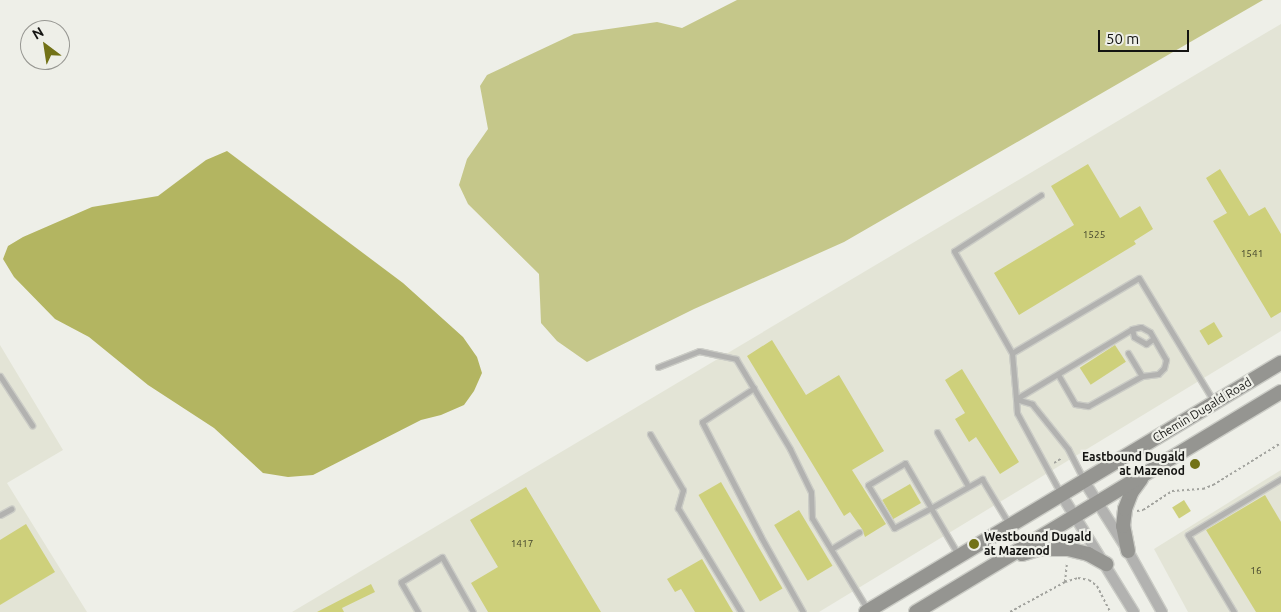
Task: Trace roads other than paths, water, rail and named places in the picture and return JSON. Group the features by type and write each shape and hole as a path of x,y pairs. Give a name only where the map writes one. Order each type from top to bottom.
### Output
{"main road":[{"name":"Chemin Dugald Road","path":"867,611 1281,363"},
{"name":"Chemin Dugald Road","path":"916,612 1281,392"},
{"path":"1128,551 1123,526 1126,509 1131,493 1145,474"},
{"path":"1002,560 1038,549 1068,549 1088,554 1106,564"}],"street":[{"path":"1084,481 1128,551 1162,612"},
{"path":"1061,494 1134,612"}],"lane":[{"path":"1041,195 954,251 1012,353 1017,413 1061,494"},
{"path":"1012,353 1139,278 1214,403"},
{"path":"1016,399 1132,329 1141,327 1150,332 1166,360 1164,368 1158,374 1142,376 1088,406 1076,404 1058,374"},
{"path":"1132,329 1134,337 1146,344 1153,339"},
{"path":"658,367 699,351 736,359 790,449 811,492 812,518 867,611"},
{"path":"1128,353 1142,376"},
{"path":"0,376 32,425"},
{"path":"754,388 702,422 761,537 803,612"},
{"path":"1016,399 1032,404 1068,449 1084,481"},
{"path":"937,432 968,486"},
{"path":"650,434 683,490 678,508 741,612"},
{"path":"959,556 931,508 905,463 868,485 894,528 931,508 968,486 982,479 1010,525"},
{"path":"1234,612 1188,535 1281,479"},
{"path":"0,515 11,508"},
{"path":"831,549 859,532"},
{"path":"418,612 401,582 442,557 473,612"}],"place":[{"name":"Eastbound Dugald at Mazenod","path":"1195,464"},
{"name":"Westbound Dugald at Mazenod","path":"974,544"}]}
